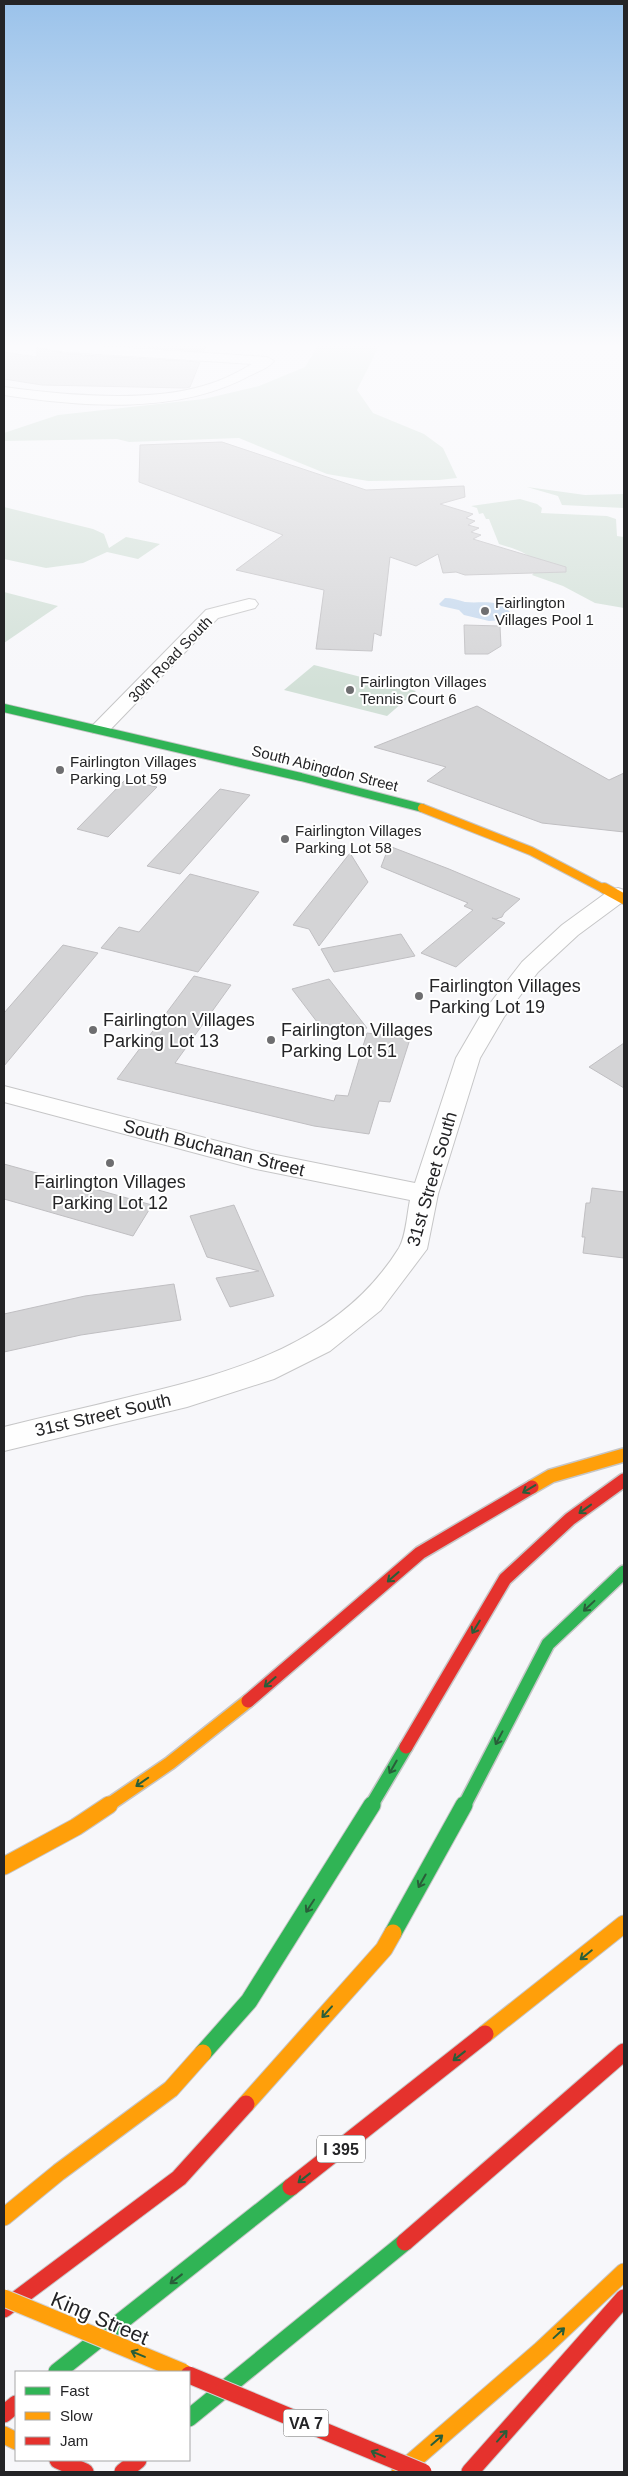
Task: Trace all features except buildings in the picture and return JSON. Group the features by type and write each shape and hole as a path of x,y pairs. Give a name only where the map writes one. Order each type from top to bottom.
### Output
{"main road":[{"name":"South Abingdon Street","path":"4,708 301,776 425,809 531,850 622,895"},
{"path":"4,1866 76,1827 170,1763 239,1709 420,1553 551,1476 624,1455"},
{"path":"4,2217 59,2172 171,2089 249,2001 332,1871 505,1579 570,1520 624,1480"},
{"path":"4,2310 179,2178 384,1948 463,1808 548,1644 624,1572"},
{"name":"I 395","path":"58,2371 624,1924"},
{"path":"190,2417 442,2212 624,2052"},
{"path":"400,2472 541,2350 624,2272"},
{"name":"King Street","path":"4,2298 181,2371"},
{"path":"470,2472 624,2298"},
{"name":"VA 7","path":"190,2375 423,2472"},
{"path":"4,2414 15,2405"},
{"path":"60,2461 85,2472"},
{"path":"123,2472 137,2461"}],"street":[{"name":"30th Road South","path":"100,729 212,614 249,604"},
{"name":"31st Street South","path":"4,1439 187,1395 264,1371 320,1343 371,1303 413,1249 425,1194 468,1058 493,1015 530,967 570,930 622,895"},
{"name":"South Buchanan Street","path":"4,1094 256,1160 425,1194"}],"shaded area":[{"path":"292,460 448,460 457,478 368,481 327,474"},
{"path":"527,487 585,495 624,494 624,508 562,505 558,496"},
{"path":"520,499 537,504 542,508 541,513 607,516 616,519 617,536 624,537 624,608 595,603 563,586 532,575 538,568 531,558 522,552 499,544 489,519 486,519 483,513 479,514 477,508 471,506"},
{"path":"4,507 93,529 104,534 109,548 126,537 160,544 138,559 107,552 83,563 46,568 4,559"},
{"path":"4,592 58,606 4,643"},
{"name":"Fairlington Villages Tennis Court 6","path":"314,665 416,691 387,716 284,690"}],"water":[{"name":"Fairlington Villages Pool 1","path":"445,598 465,602 494,603 510,612 502,620 489,621 464,615 459,610 441,606 439,604"}],"traffic: fast":[{"path":"4,708 301,777 422,808"},
{"path":"393,1933 463,1807 548,1644 624,1572"},
{"path":"203,2053 249,2001 332,1871 406,1747"},
{"path":"58,2371 291,2187"},
{"path":"190,2417 405,2242"}],"traffic: slow":[{"path":"422,808 531,851 624,899"},
{"path":"532,1487 551,1476 624,1455"},
{"path":"4,1866 76,1827 170,1763 248,1701"},
{"path":"485,2034 624,1924"},
{"path":"246,2104 384,1949 393,1933"},
{"path":"4,2217 59,2172 171,2089 203,2053"},
{"path":"400,2472 541,2350 624,2272"},
{"path":"4,2298 181,2371"},
{"path":"4,2435 15,2440"}],"traffic: jam":[{"path":"406,1747 505,1579 570,1519 624,1480"},
{"path":"248,1701 420,1553 532,1487"},
{"path":"291,2187 485,2034"},
{"path":"405,2242 624,2052"},
{"path":"4,2309 179,2178 246,2104"},
{"path":"470,2472 624,2298"},
{"path":"190,2375 423,2472"},
{"path":"4,2414 15,2405"},
{"path":"60,2461 85,2472"},
{"path":"123,2472 137,2461"}],"place":[{"name":"Fairlington Villages Pool 1","path":"485,611"},
{"name":"Fairlington Villages Tennis Court 6","path":"350,690"},
{"name":"Fairlington Villages Parking Lot 59","path":"60,770"},
{"name":"Fairlington Villages Parking Lot 58","path":"285,839"},
{"name":"Fairlington Villages Parking Lot 19","path":"419,996"},
{"name":"Fairlington Villages Parking Lot 13","path":"93,1030"},
{"name":"Fairlington Villages Parking Lot 51","path":"271,1040"},
{"name":"Fairlington Villages Parking Lot 12","path":"110,1163"}]}
